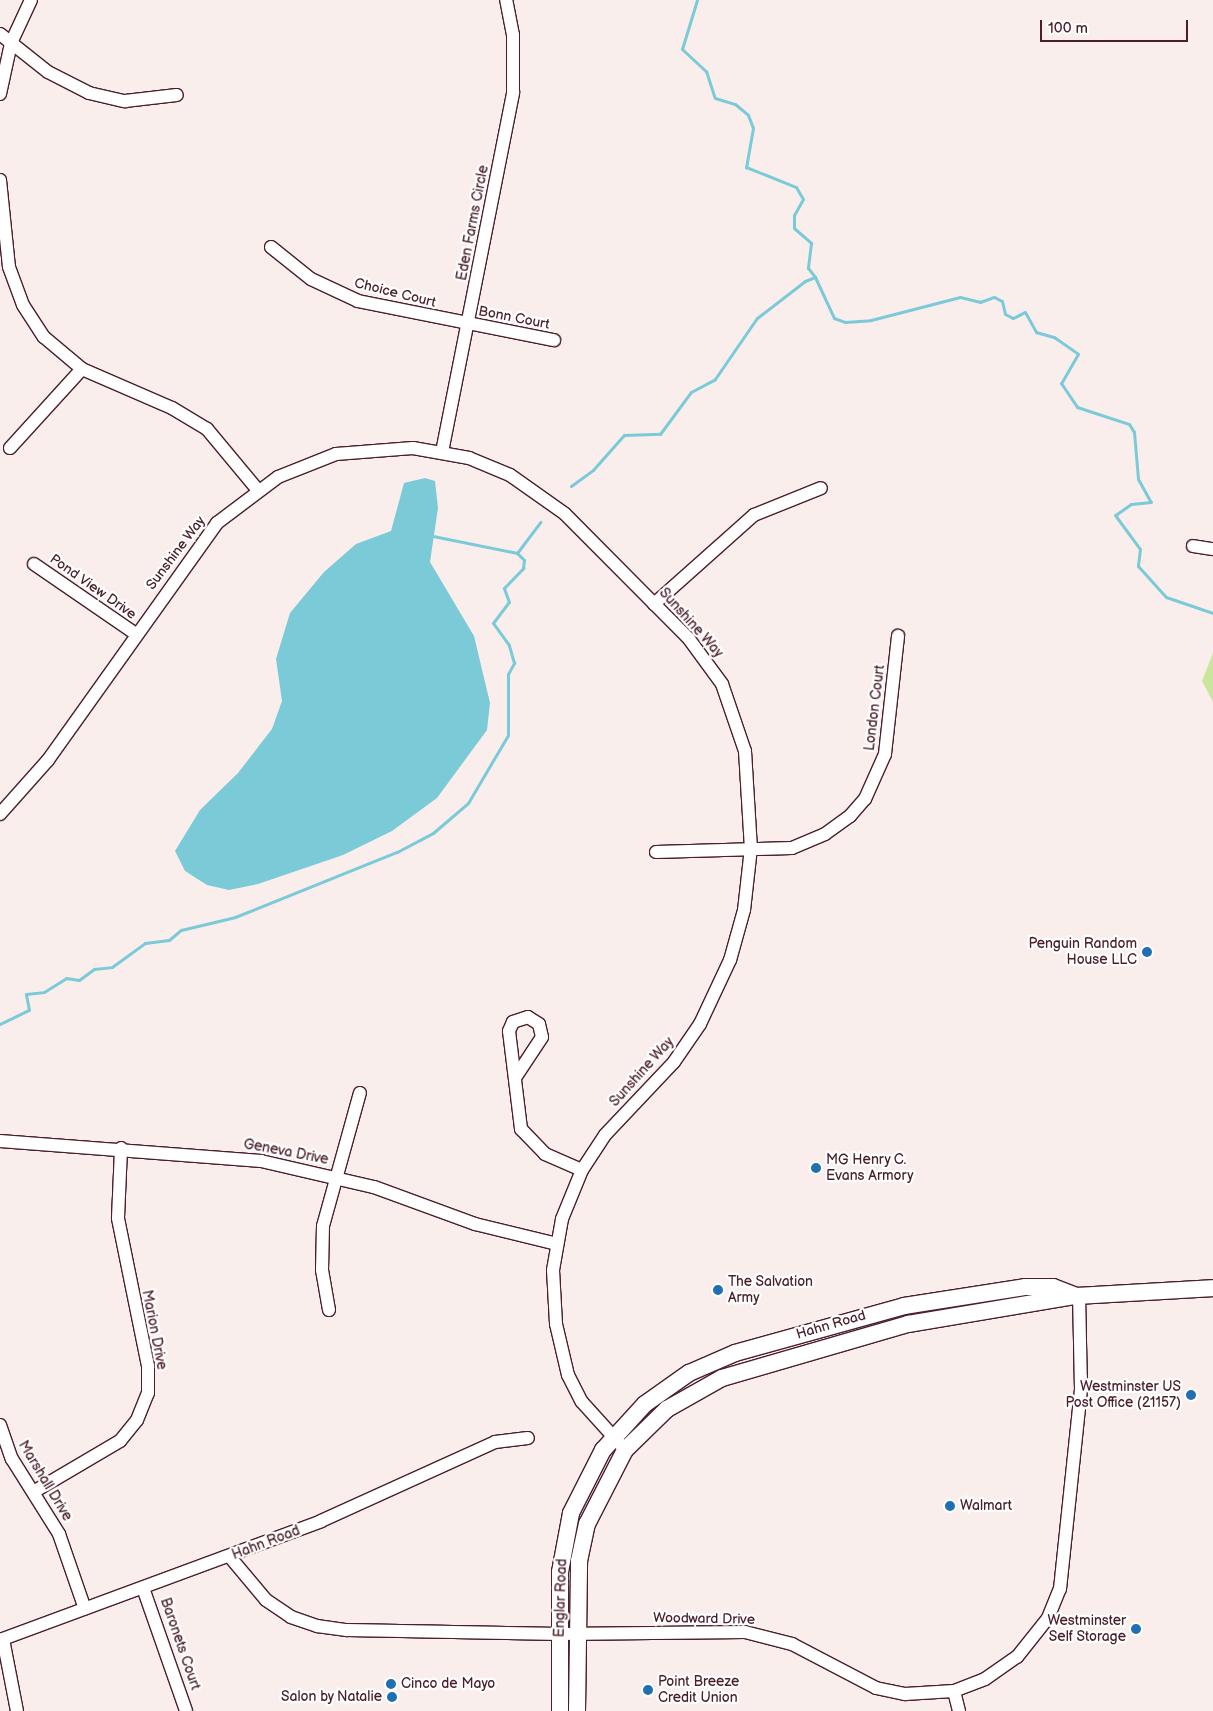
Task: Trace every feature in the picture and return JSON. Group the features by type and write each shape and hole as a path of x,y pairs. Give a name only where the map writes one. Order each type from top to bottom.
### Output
{"main road":[{"name":"Hahn Road","path":"612,1437 660,1391 734,1353 930,1300 1026,1287 1053,1287 1078,1296"},
{"name":"Hahn Road","path":"625,1450 667,1409 722,1378 890,1328 1078,1296 1213,1288"},
{"name":"Englar Road","path":"560,1711 560,1572 571,1513 585,1480 612,1437"},
{"name":"Englar Road","path":"577,1711 579,1561 587,1524 625,1450"}],"street":[{"path":"0,94 11,43 31,0"},
{"name":"Eden Farms Circle","path":"442,452 513,92 513,35 506,0"},
{"path":"0,34 48,72 104,98 139,102 176,95"},
{"path":"0,180 5,248 23,305 44,337 82,369 192,419 221,441 257,490"},
{"name":"Choice Court","path":"271,247 297,270 339,294 374,306 468,324"},
{"name":"Bonn Court","path":"468,324 554,340"},
{"path":"10,448 82,369"},
{"name":"Sunshine Way","path":"0,814 48,760 201,540 257,490 294,469 336,454 386,448 442,452 490,466 545,498 654,604 701,652 731,703 746,760 751,848 739,933 710,1006 674,1062 606,1135 582,1170 556,1244 553,1306 563,1360 582,1402 625,1450"},
{"path":"654,604 754,515 821,488"},
{"path":"1194,546 1213,549"},
{"name":"Pond View Drive","path":"34,564 136,634"},
{"name":"London Court","path":"656,852 751,848 807,843 850,816 865,799 885,754 898,636"},
{"path":"515,1078 521,1129 528,1141 582,1170"},
{"path":"329,1310 322,1250 334,1176 360,1092"},
{"name":"Geneva Drive","path":"0,1140 121,1148 261,1161 334,1176 499,1232 556,1244"},
{"name":"Marion Drive","path":"35,1491 120,1441 137,1420 148,1392 148,1366 118,1218 121,1148"},
{"name":"Woodward Drive","path":"230,1557 266,1600 291,1617 317,1626 347,1630 560,1634 757,1634 792,1644 876,1688 905,1694 954,1691 985,1679 1017,1657 1048,1618 1060,1590 1081,1390 1078,1296"},
{"name":"Marshall Drive","path":"0,1424 12,1459 35,1491 59,1534 85,1609"},
{"name":"Hahn Road","path":"1,1640 230,1557 495,1442 528,1438"},
{"name":"Baronets Court","path":"143,1588 186,1711"},
{"path":"1,1640 17,1711"},
{"path":"954,1691 959,1711"}],"green space":[{"path":"1213,653 1213,702 1202,681"}],"water":[{"path":"425,478 435,481 438,508 430,562 474,636 490,703 487,730 437,798 392,831 343,855 258,884 229,890 207,885 185,871 175,851 200,810 238,773 272,729 282,701 276,659 290,613 324,572 356,544 391,531 404,483"}],"waterway":[{"path":"697,0 682,49 706,71 715,98 735,104 748,115 753,128 746,167 796,187 803,199 794,215 794,228 811,243 808,268 815,277"},
{"path":"571,486 593,470 624,435 660,434 691,392 715,379 757,318 805,281 815,277 834,318 845,322 871,320 960,297 980,302 994,297 1002,301 1005,314 1013,318 1025,312 1036,332 1054,337 1078,354 1061,383 1077,407 1129,424 1134,432 1138,479 1151,502 1131,504 1115,515 1140,549 1138,566 1166,597 1213,613"},
{"path":"0,1024 29,1010 26,994 44,992 66,978 79,980 94,969 112,967 145,943 169,940 181,930 235,917 397,852 433,833 468,803 508,735 508,674 514,663 509,645 493,623 509,602 504,588 523,568 524,560 517,553 540,522"},
{"path":"433,536 517,553"}],"place":[{"name":"Penguin Random House LLC","path":"1147,952"},
{"name":"MG Henry C. Evans Armory","path":"816,1168"},
{"name":"The Salvation Army","path":"718,1290"},
{"name":"Westminster US Post Office (21157)","path":"1191,1395"},
{"name":"Walmart","path":"950,1506"},
{"name":"Westminster Self Storage","path":"1136,1629"},
{"name":"Cinco de Mayo","path":"391,1684"},
{"name":"Point Breeze Credit Union","path":"648,1690"},
{"name":"Salon by Natalie","path":"392,1697"}]}
